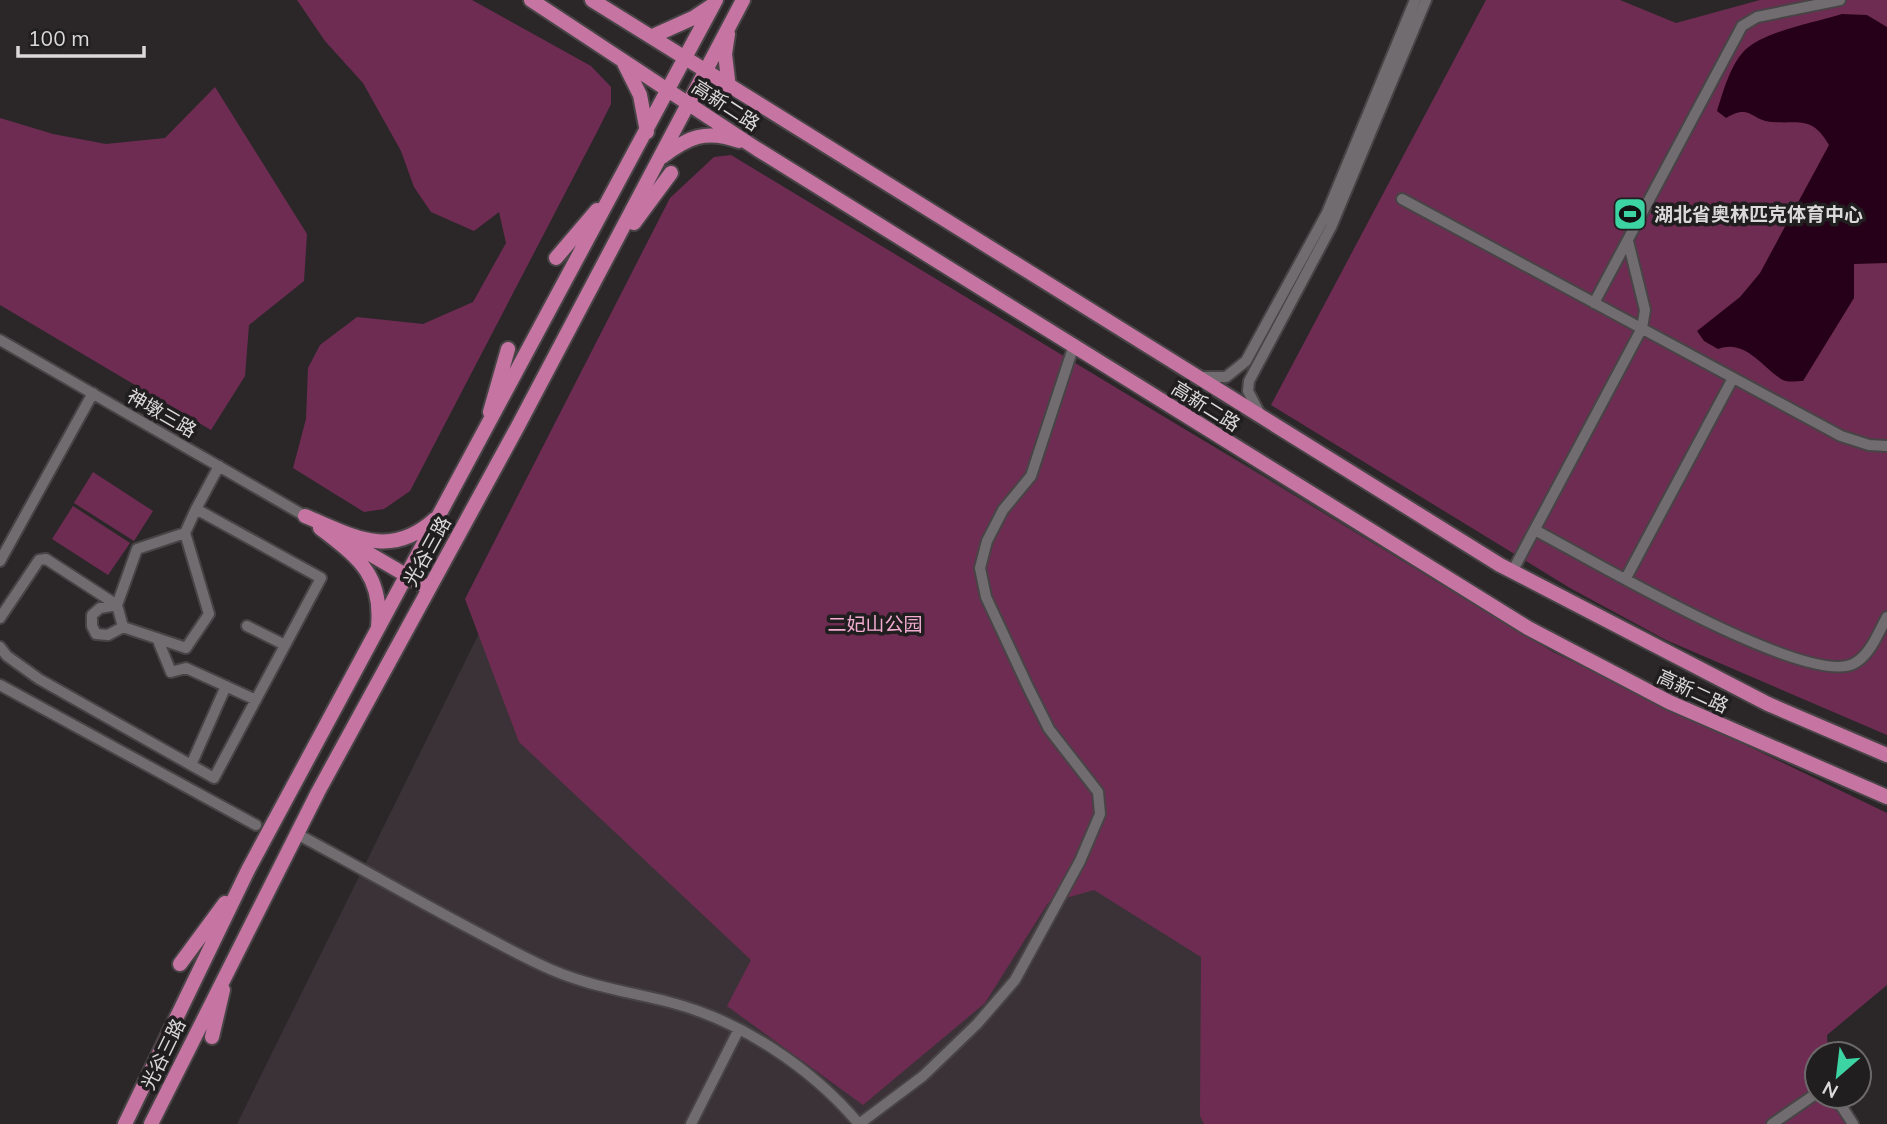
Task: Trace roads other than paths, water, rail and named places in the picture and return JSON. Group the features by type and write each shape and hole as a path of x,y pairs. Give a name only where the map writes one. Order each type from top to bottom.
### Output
{"main road":[{"name":"高新二路","path":"531,0 757,149 1540,634 1681,707 1887,797"},
{"name":"高新二路","path":"592,0 653,36 703,72 1512,572 1768,704 1887,755"},
{"name":"光谷三路","path":"151,1124 297,834 608,258 743,0"},
{"path":"653,36 693,18 715,2"},
{"name":"光谷三路","path":"125,1124 248,870 377,635 715,2"},
{"path":"729,27 725,54 729,88"},
{"path":"619,56 640,95 647,132"},
{"path":"658,160 689,138 707,134 757,149"},
{"path":"608,258 671,173"},
{"path":"556,258 616,188"},
{"path":"482,439 509,349"},
{"path":"305,516 376,543 402,541 420,533 443,512"},
{"path":"305,516 428,588"},
{"path":"305,516 362,561 374,583 379,610 377,635"},
{"path":"180,964 248,870"},
{"path":"212,1037 228,967"}],"street":[{"path":"1199,377 1226,377 1246,361 1327,213 1415,0"},
{"path":"1264,419 1253,404 1248,391 1249,381 1331,227 1426,0"},
{"path":"1594,303 1742,26 1757,17 1840,0"},
{"path":"1402,199 1841,436 1869,445 1887,446"},
{"path":"1512,572 1642,328 1645,310 1628,241"},
{"name":"神墩三路","path":"0,341 305,516"},
{"path":"297,834 541,965 611,990 671,1003 774,1049 821,1087 859,1124 923,1076 977,1024 1015,980 1080,861 1100,814 1098,792 1049,729 1029,689 986,597 980,568 987,541 1003,510 1031,476 1073,345"},
{"path":"1626,578 1733,378"},
{"path":"0,561 93,393"},
{"path":"117,605 100,608 92,615 92,626 96,634 108,635 123,627 186,648 209,614 185,533 219,466"},
{"path":"0,646 8,656 39,679 214,778 321,578 196,509"},
{"path":"1535,530 1737,637 1829,666 1851,665 1861,659 1887,617"},
{"path":"123,627 117,605 137,549 185,533"},
{"path":"0,618 39,560 46,559 117,605"},
{"path":"247,626 285,645"},
{"path":"157,638 171,672 186,668 256,700"},
{"path":"0,685 256,825"},
{"path":"191,765 226,686"},
{"path":"691,1124 738,1031"},
{"path":"1772,1124 1803,1103"}],"place":[{"name":"湖北省奥林匹克体育中心","path":"1630,214"}],"park label":[{"name":"二妃山公园","path":"875,624"}]}
